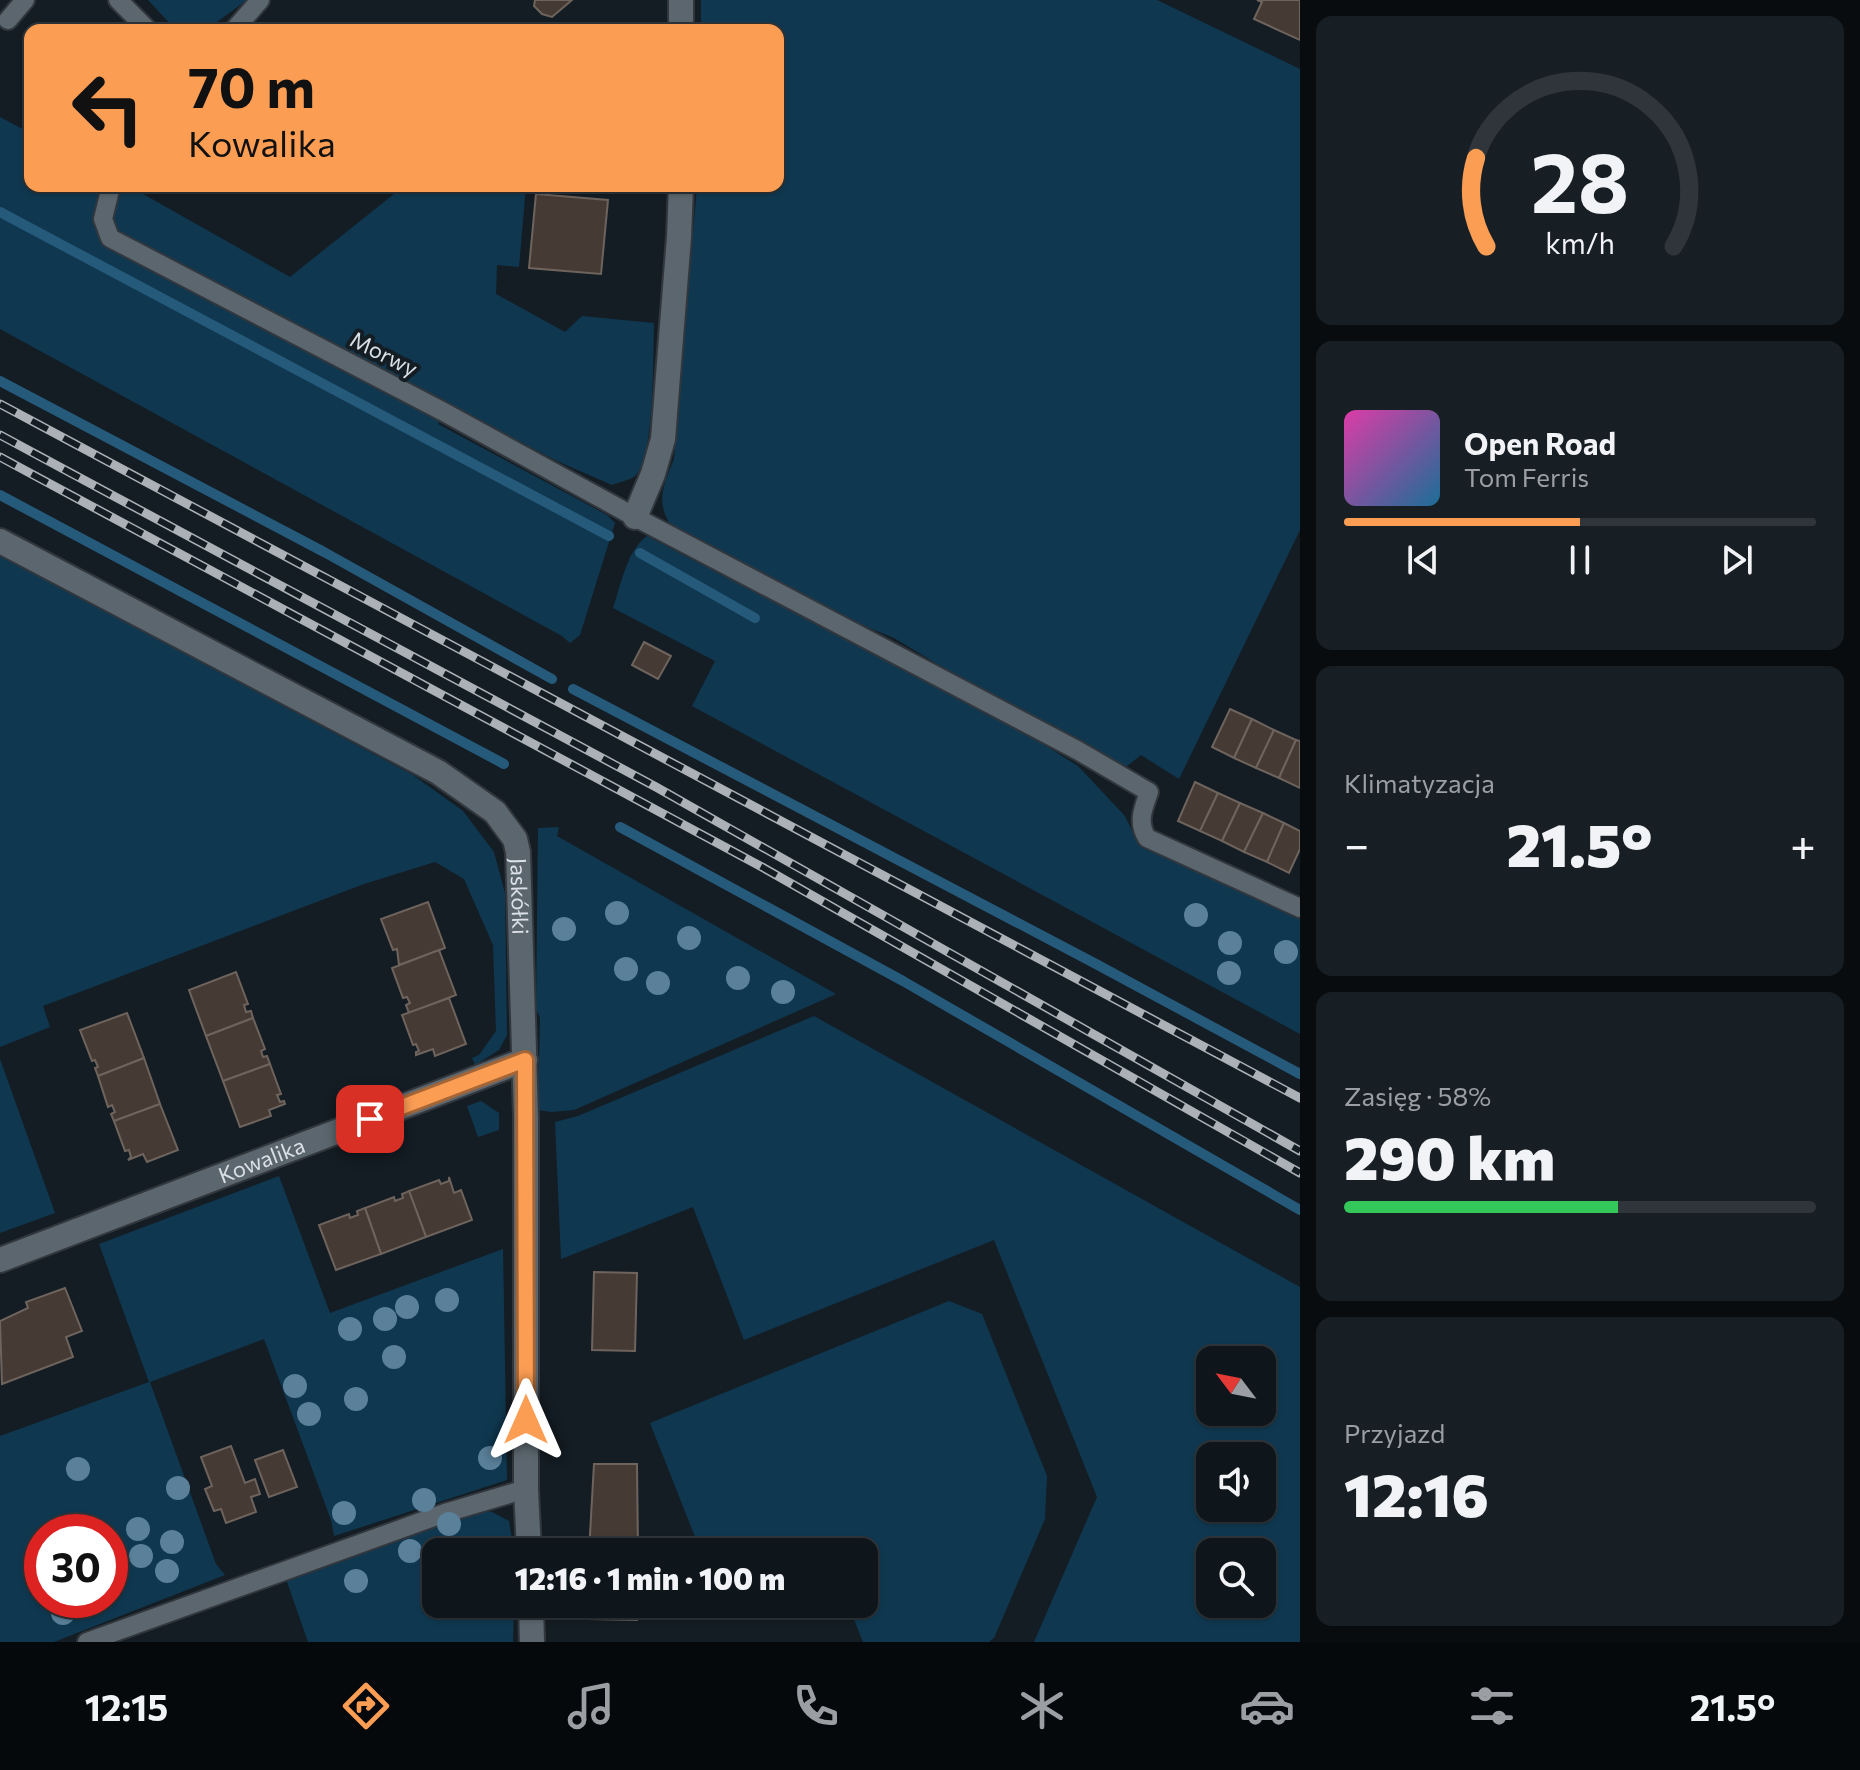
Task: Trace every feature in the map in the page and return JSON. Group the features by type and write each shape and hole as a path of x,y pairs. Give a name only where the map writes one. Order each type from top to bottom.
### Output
{"street":[{"path":"681,0 681,24"},
{"path":"635,517 653,474 663,439 681,192"},
{"name":"Jaskółki","path":"0,541 438,772 495,812 515,839 518,852 525,1060 528,1538"},
{"name":"Kowalika","path":"0,1260 525,1060"},
{"path":"531,1618 532,1642"}],"lane":[{"path":"8,20 25,0"},
{"path":"118,0 142,24"},
{"path":"239,24 260,0"},
{"name":"Morwy","path":"110,192 103,219 110,238 442,411 635,517 1089,757 1149,792 1141,817 1147,838 1300,908"},
{"path":"87,1642 445,1513 526,1489"}],"shaded area":[{"path":"148,0 247,0 214,24 170,24"},
{"path":"701,0 1157,0 1300,69 1300,530 1179,779 1141,755 1126,767 1114,768 986,701 959,677 894,638 802,601 671,526 662,500 674,459 696,192 784,192 784,24 701,24"},
{"path":"0,117 24,130 24,192 140,192 290,277 396,192 525,192 519,267 497,265 496,294 565,332 582,316 654,323 650,428 642,466 635,476 612,485 557,461 449,405 438,424 607,515 615,523 580,635 570,643 0,329"},
{"path":"647,536 793,612 861,642 1032,737 1078,766 1125,816 1137,841 1300,918 1300,1034 692,706 715,661 613,608 634,550"},
{"path":"0,555 413,775 463,811 494,852 505,893 507,1035 499,1050 475,1065 472,1058 479,1055 496,1031 493,945 464,879 435,862 364,884 43,1006 50,1027 0,1047"},
{"path":"559,827 557,836 836,994 574,1110 538,1110 538,828"},
{"path":"814,1016 1300,1287 1300,1642 1034,1642 1097,1497 994,1240 744,1340 693,1207 561,1259 555,1122 578,1116"},
{"path":"0,1059 55,1213 0,1233"},
{"path":"481,1101 499,1113 499,1130 478,1137 467,1106"},
{"path":"279,1176 330,1313 503,1249 507,1480 334,1536 331,1520 264,1339 150,1382 216,1564 225,1575 128,1613 128,1514 24,1514 24,1618 115,1618 54,1642 0,1642 0,1436 149,1382 99,1244"},
{"path":"949,1301 982,1314 1047,1476 1045,1519 994,1638 989,1642 863,1642 854,1618 878,1618 878,1538 695,1538 650,1423"},
{"path":"480,1510 492,1512 509,1521 512,1538 422,1538 422,1618 514,1618 513,1642 308,1642 286,1579"}],"building":[{"path":"535,0 572,0 552,17 542,14 534,6"},
{"path":"1257,0 1300,0 1300,40 1254,19 1262,2"},
{"path":"536,194 608,200 601,274 529,268"},
{"path":"644,642 671,656 658,679 632,665"},
{"path":"1230,709 1252,719 1234,758 1212,747"},
{"path":"1252,719 1274,730 1256,768 1234,758"},
{"path":"1274,730 1296,740 1279,778 1256,768"},
{"path":"1296,740 1300,741 1300,788 1279,778"},
{"path":"1195,782 1218,793 1200,831 1178,821"},
{"path":"1218,793 1240,803 1222,841 1200,831"},
{"path":"1240,803 1263,813 1244,852 1222,841"},
{"path":"1263,813 1284,823 1267,862 1244,852"},
{"path":"1284,823 1300,831 1300,849 1289,873 1267,862"},
{"path":"428,902 445,948 399,965 397,949 393,950 381,919"},
{"path":"439,950 456,995 409,1013 406,1005 410,1003 407,997 403,998 392,968"},
{"path":"236,972 248,1004 244,1005 246,1012 251,1011 253,1018 206,1036 189,990"},
{"path":"449,998 466,1044 435,1056 433,1049 416,1055 419,1051 416,1044 413,1045 402,1015"},
{"path":"127,1013 144,1058 98,1076 95,1068 98,1067 95,1060 92,1061 80,1030"},
{"path":"253,1018 265,1049 261,1051 263,1057 267,1056 270,1064 223,1081 206,1036"},
{"path":"144,1058 160,1104 114,1121 111,1114 115,1112 112,1105 108,1107 98,1076"},
{"path":"270,1064 281,1094 277,1095 280,1102 284,1101 285,1104 269,1110 271,1116 240,1127 223,1081"},
{"path":"160,1104 178,1150 147,1162 143,1154 128,1160 131,1157 129,1150 125,1151 114,1121"},
{"path":"449,1177 454,1193 461,1190 472,1220 426,1237 409,1191 439,1180 441,1184 449,1181"},
{"path":"409,1191 426,1237 381,1254 365,1208 394,1197 395,1201 403,1198 402,1194"},
{"path":"365,1208 381,1254 336,1270 319,1225 349,1214 350,1218"},
{"path":"594,1272 637,1273 635,1351 592,1350"},
{"path":"65,1288 82,1331 66,1337 73,1357 2,1384 0,1321 28,1308 26,1302"},
{"path":"231,1446 245,1483 255,1479 260,1494 251,1497 256,1512 226,1523 221,1509 214,1511 205,1489 212,1486 201,1457"},
{"path":"283,1450 297,1487 269,1497 255,1460"},
{"path":"594,1464 637,1464 638,1538 590,1538"},
{"path":"637,1618 637,1620 587,1619"}],"waterway":[{"path":"0,212 609,536"},
{"path":"0,381 324,552 552,679"},
{"path":"0,495 504,764"},
{"path":"640,553 755,618"},
{"path":"573,689 1300,1074"},
{"path":"620,827 903,981 1300,1210"}],"railway":[{"path":"0,404 1300,1098"},
{"path":"0,435 656,787 1300,1151"},
{"path":"0,457 762,867 1300,1173"}],"route":[{"path":"370,1119 525,1060 526,1420"}]}
